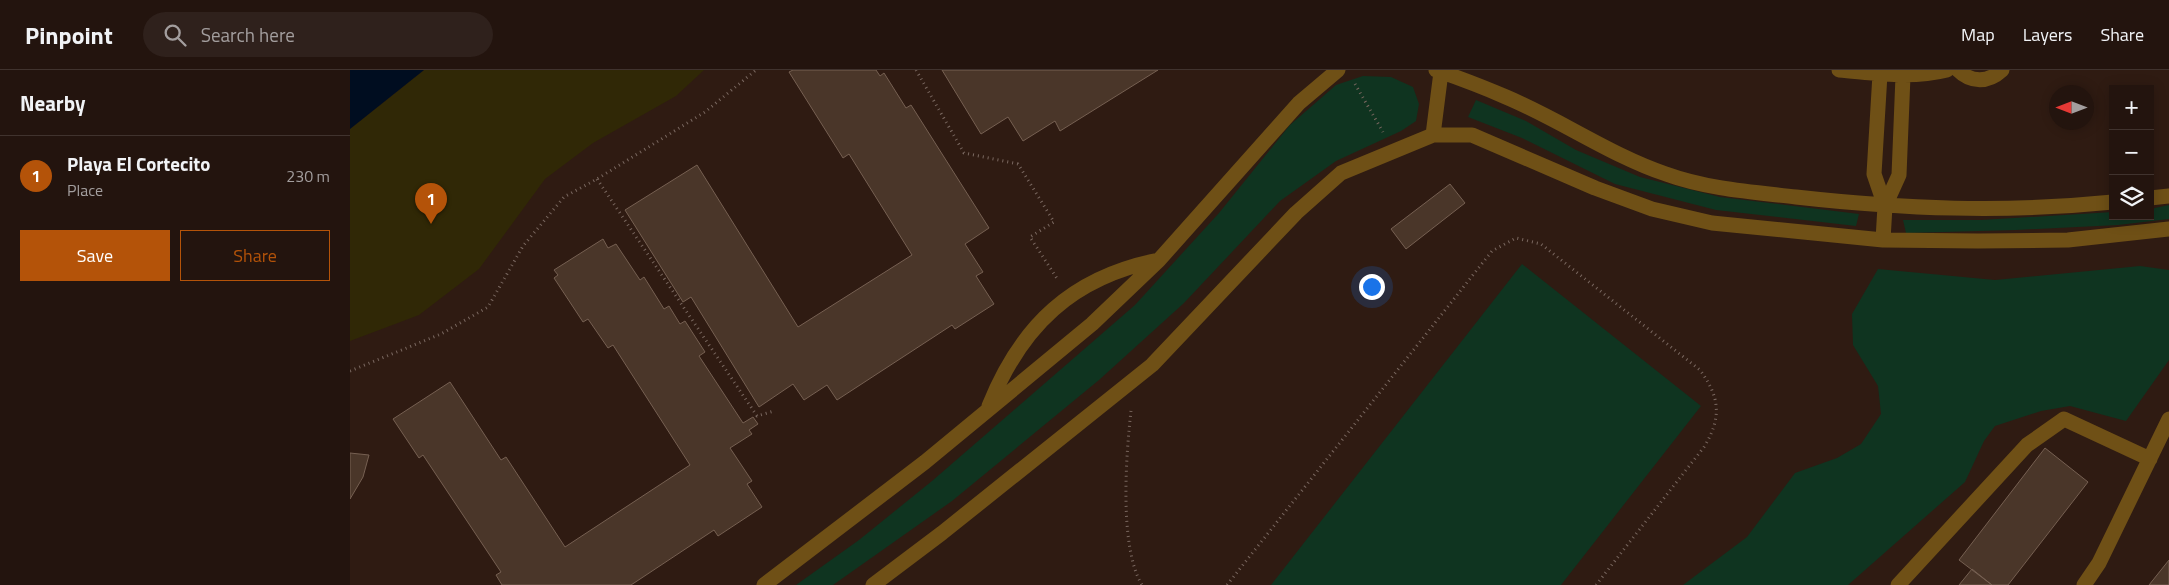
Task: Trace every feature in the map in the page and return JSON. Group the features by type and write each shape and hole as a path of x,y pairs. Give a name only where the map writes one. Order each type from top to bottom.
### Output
{"lane":[{"path":"764,585 925,462 1092,324 1159,260 1299,103 1338,70"},
{"path":"1839,70 1904,76 1931,74 1947,70"},
{"path":"1958,70 1971,79 1981,80 1991,78 2002,70"},
{"path":"1433,134 1438,71 1507,97 1608,150 1666,175 1713,186 1885,206 1979,209 2063,207 2109,202"},
{"path":"1880,74 1874,174 1885,206"},
{"path":"1883,240 1885,206 1899,175 1904,76"},
{"path":"873,585 942,533 1152,365 1296,213 1341,173 1433,134 1472,135 1595,188 1652,209 1712,223 1883,240 2068,240 2169,229"},
{"path":"2154,198 2169,196"},
{"path":"987,410 1000,378 1021,344 1035,325 1069,295 1134,265 1159,260"},
{"path":"1898,585 2026,444 2064,419 2150,459"},
{"path":"2084,585 2099,563 2169,419"}],"path":[{"path":"350,371 442,334 488,307 523,246 564,197 598,180 705,112 756,70"},
{"path":"916,70 964,153 1018,164 1054,222 1030,236 1054,273"},
{"path":"1351,78 1393,150"},
{"path":"598,180 757,416 774,411"},
{"path":"1227,585 1492,250 1516,238 1541,244 1700,370 1710,384 1716,400 1716,417 1713,433 1704,447 1596,585"},
{"path":"1134,380 1125,468 1131,552 1136,574 1142,585"}],"green space":[{"path":"1363,76 1391,77 1413,87 1419,104 1416,121 1401,131 1336,161 1280,201 1184,303 1099,380 952,501 833,585 796,585 859,540 932,481 1135,305 1219,213 1290,125 1336,85"},
{"path":"1476,100 1526,121 1576,150 1640,177 1720,197 1859,214 1856,226 1716,210 1615,184 1522,138 1468,117"},
{"path":"2169,205 2169,219 2118,225 1906,233 1903,220 1981,220 2109,212 2109,220 2154,220 2154,208"},
{"path":"1522,264 1701,406 1561,585 1271,585"},
{"path":"2140,266 2169,270 2169,360 2126,421 2070,406 2041,411 1995,426 1984,441 1965,482 1848,585 1683,585 1747,537 1795,473 1837,458 1861,444 1881,414 1878,386 1853,345 1852,314 1878,269 1995,280"}],"sand":[{"path":"424,70 704,70 676,96 593,143 545,179 479,269 419,315 350,341 350,129"}],"water":[{"path":"350,70 424,70 350,129"}],"building":[{"path":"793,70 876,70 880,76 884,73 906,108 911,105 989,228 965,244 983,272 976,276 994,304 955,329 952,325 837,400 827,385 804,400 793,384 759,407 691,297 683,302 625,210 697,165 798,327 912,255 849,154 843,158 789,72"},
{"path":"942,70 1158,70 1060,131 1055,121 1023,141 1008,117 981,134"},
{"path":"1450,184 1465,203 1406,249 1391,229"},
{"path":"603,239 608,248 616,244 640,280 644,277 664,309 669,306 680,324 685,321 705,352 699,356 743,423 753,417 758,424 749,430 752,434 730,448 752,481 747,484 762,507 718,536 714,530 631,585 502,585 496,575 501,572 423,455 419,458 393,419 450,382 501,460 506,457 565,547 690,465 613,345 608,348 588,319 583,322 554,278 558,275 554,270"},
{"path":"2045,448 2088,482 2008,585 1992,585 1959,560"},
{"path":"350,453 369,455 363,477 350,499"},
{"path":"2169,560 2169,585 2149,585"},
{"path":"1972,569 1992,585 1959,585"}],"place":[{"name":"Playa El Cortecito","path":"431,224"}]}
